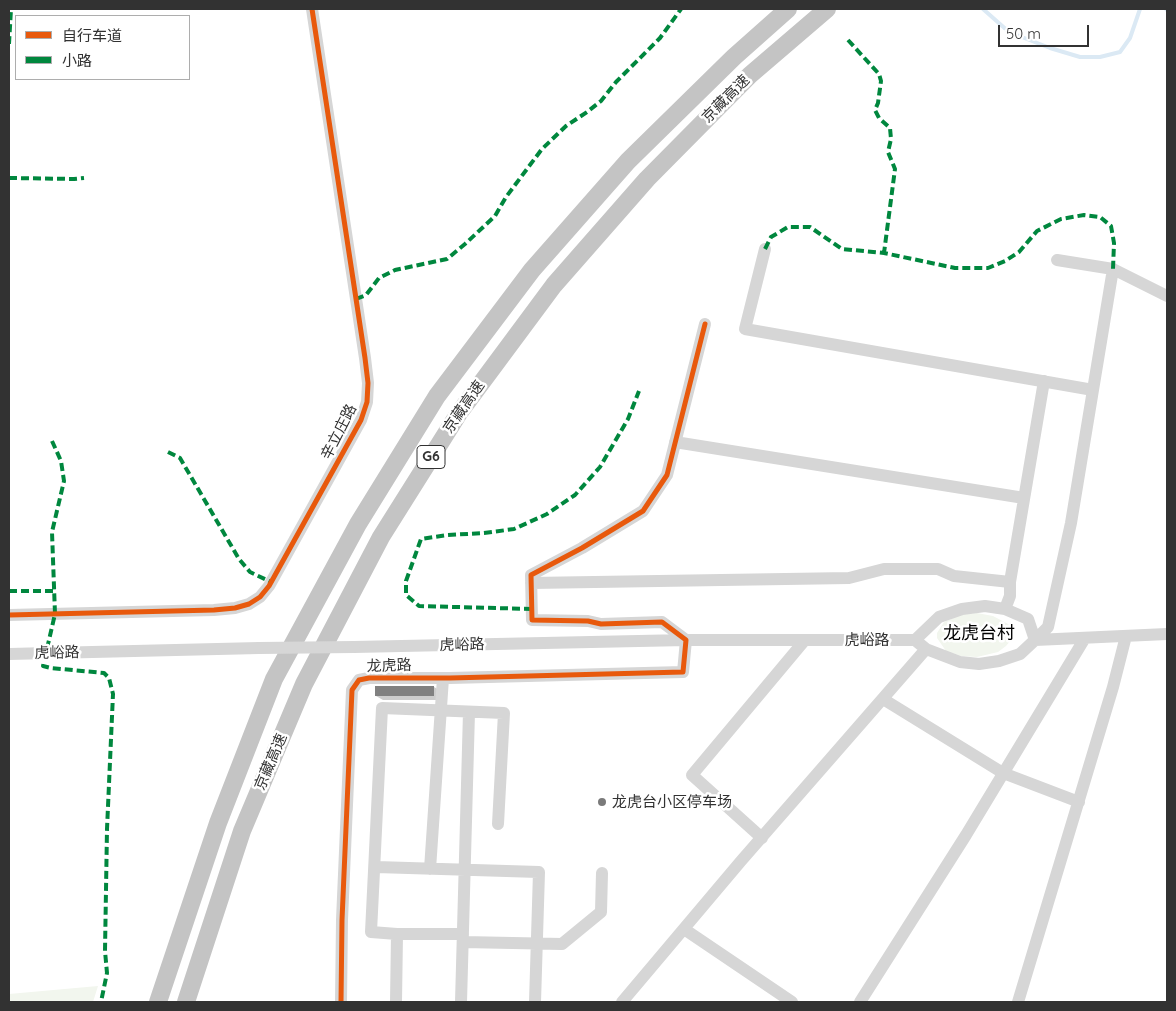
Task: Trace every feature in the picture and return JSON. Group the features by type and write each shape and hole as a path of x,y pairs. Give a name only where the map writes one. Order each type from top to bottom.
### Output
{"highway":[{"name":"京藏高速","path":"158,1002 218,823 274,679 358,524 437,396 532,270 628,161 734,57 788,9"},
{"name":"京藏高速","path":"186,1002 242,831 304,684 381,537 459,413 554,285 647,179 750,75 827,9"}],"street":[{"name":"辛立庄路","path":"9,615 214,610 235,608 249,604 260,597 268,586 361,420 367,402 368,383 312,9"},
{"path":"765,249 745,329 1093,390"},
{"path":"1057,260 1113,268 1167,296"},
{"path":"1035,640 1028,619 1006,608 985,606 962,609 939,617 915,640 926,649 960,662 979,664 999,662 1020,654 1035,640 1048,627 1071,523 1113,268"},
{"path":"686,640 662,622 600,624 588,621 532,620 531,575 582,548 643,511 667,475 705,324"},
{"path":"1006,608 1010,596 1010,582 1044,381"},
{"path":"675,442 1024,498"},
{"path":"531,583 849,578 884,570 938,569 954,576 1010,582"},
{"path":"1035,640 1167,634"},
{"path":"1018,1002 1113,687 1126,636"},
{"path":"860,1002 966,835 1085,638"},
{"name":"虎峪路","path":"9,654 686,640 915,640"},
{"name":"龙虎路","path":"341,1002 342,920 352,690 359,680 369,678 684,672 686,640"},
{"path":"762,838 692,775 805,640"},
{"path":"622,1002 926,649"},
{"path":"430,869 443,678"},
{"path":"883,699 1003,772 1079,802"},
{"path":"498,824 504,713 382,708 376,866 371,932 537,944 562,944 601,912 602,873"},
{"path":"461,1002 469,712"},
{"path":"376,866 539,872 535,1002"},
{"path":"684,929 792,1002"},
{"path":"396,1002 397,934"}],"shaded area":[{"path":"977,613 993,616 1010,625 1011,640 998,652 977,657 961,656 946,651 937,638 937,633 944,622 963,614"},
{"path":"98,986 93,1002 9,1002 9,994"}],"building":[{"path":"375,686 434,686 434,696 375,696"}],"waterway":[{"path":"983,9 1009,32 1080,57 1100,57 1120,52 1130,38 1140,9"}],"marked path":[{"path":"9,44 11,9"},
{"path":"356,299 366,295 379,278 395,270 447,259 465,244 495,216 506,197 542,149 566,126 601,101 616,82 660,38 681,9"},
{"path":"848,40 879,74 881,81 878,103 875,110 879,118 890,128 891,139 888,152 895,169 884,253"},
{"path":"9,178 84,178"},
{"path":"765,249 771,237 788,227 810,227 842,249 884,253 955,268 988,268 1005,261 1019,252 1037,231 1061,219 1084,215 1100,217 1111,226 1114,243 1113,269"},
{"path":"532,609 419,606 406,595 406,581 421,539 514,529 547,514 575,495 600,467 628,419 639,391"},
{"path":"52,441 61,461 64,481 52,532 55,614 43,666 104,673 109,678 113,694 107,829 105,951 107,973 101,1002"},
{"path":"168,452 180,458 239,559 250,572 271,582"},
{"path":"9,591 54,591"}],"cycle path":[{"path":"9,615 214,610 235,608 249,604 260,597 269,586 361,420 367,402 368,383 312,9"},
{"path":"341,1002 342,920 352,690 359,680 369,678 450,678 683,672 686,640 662,622 601,624 588,621 532,620 531,575 582,548 643,511 667,475 705,324"}],"place":[{"name":"龙虎台小区停车场","path":"602,802"}],"district":[{"name":"龙虎台村","path":"979,634"}]}
